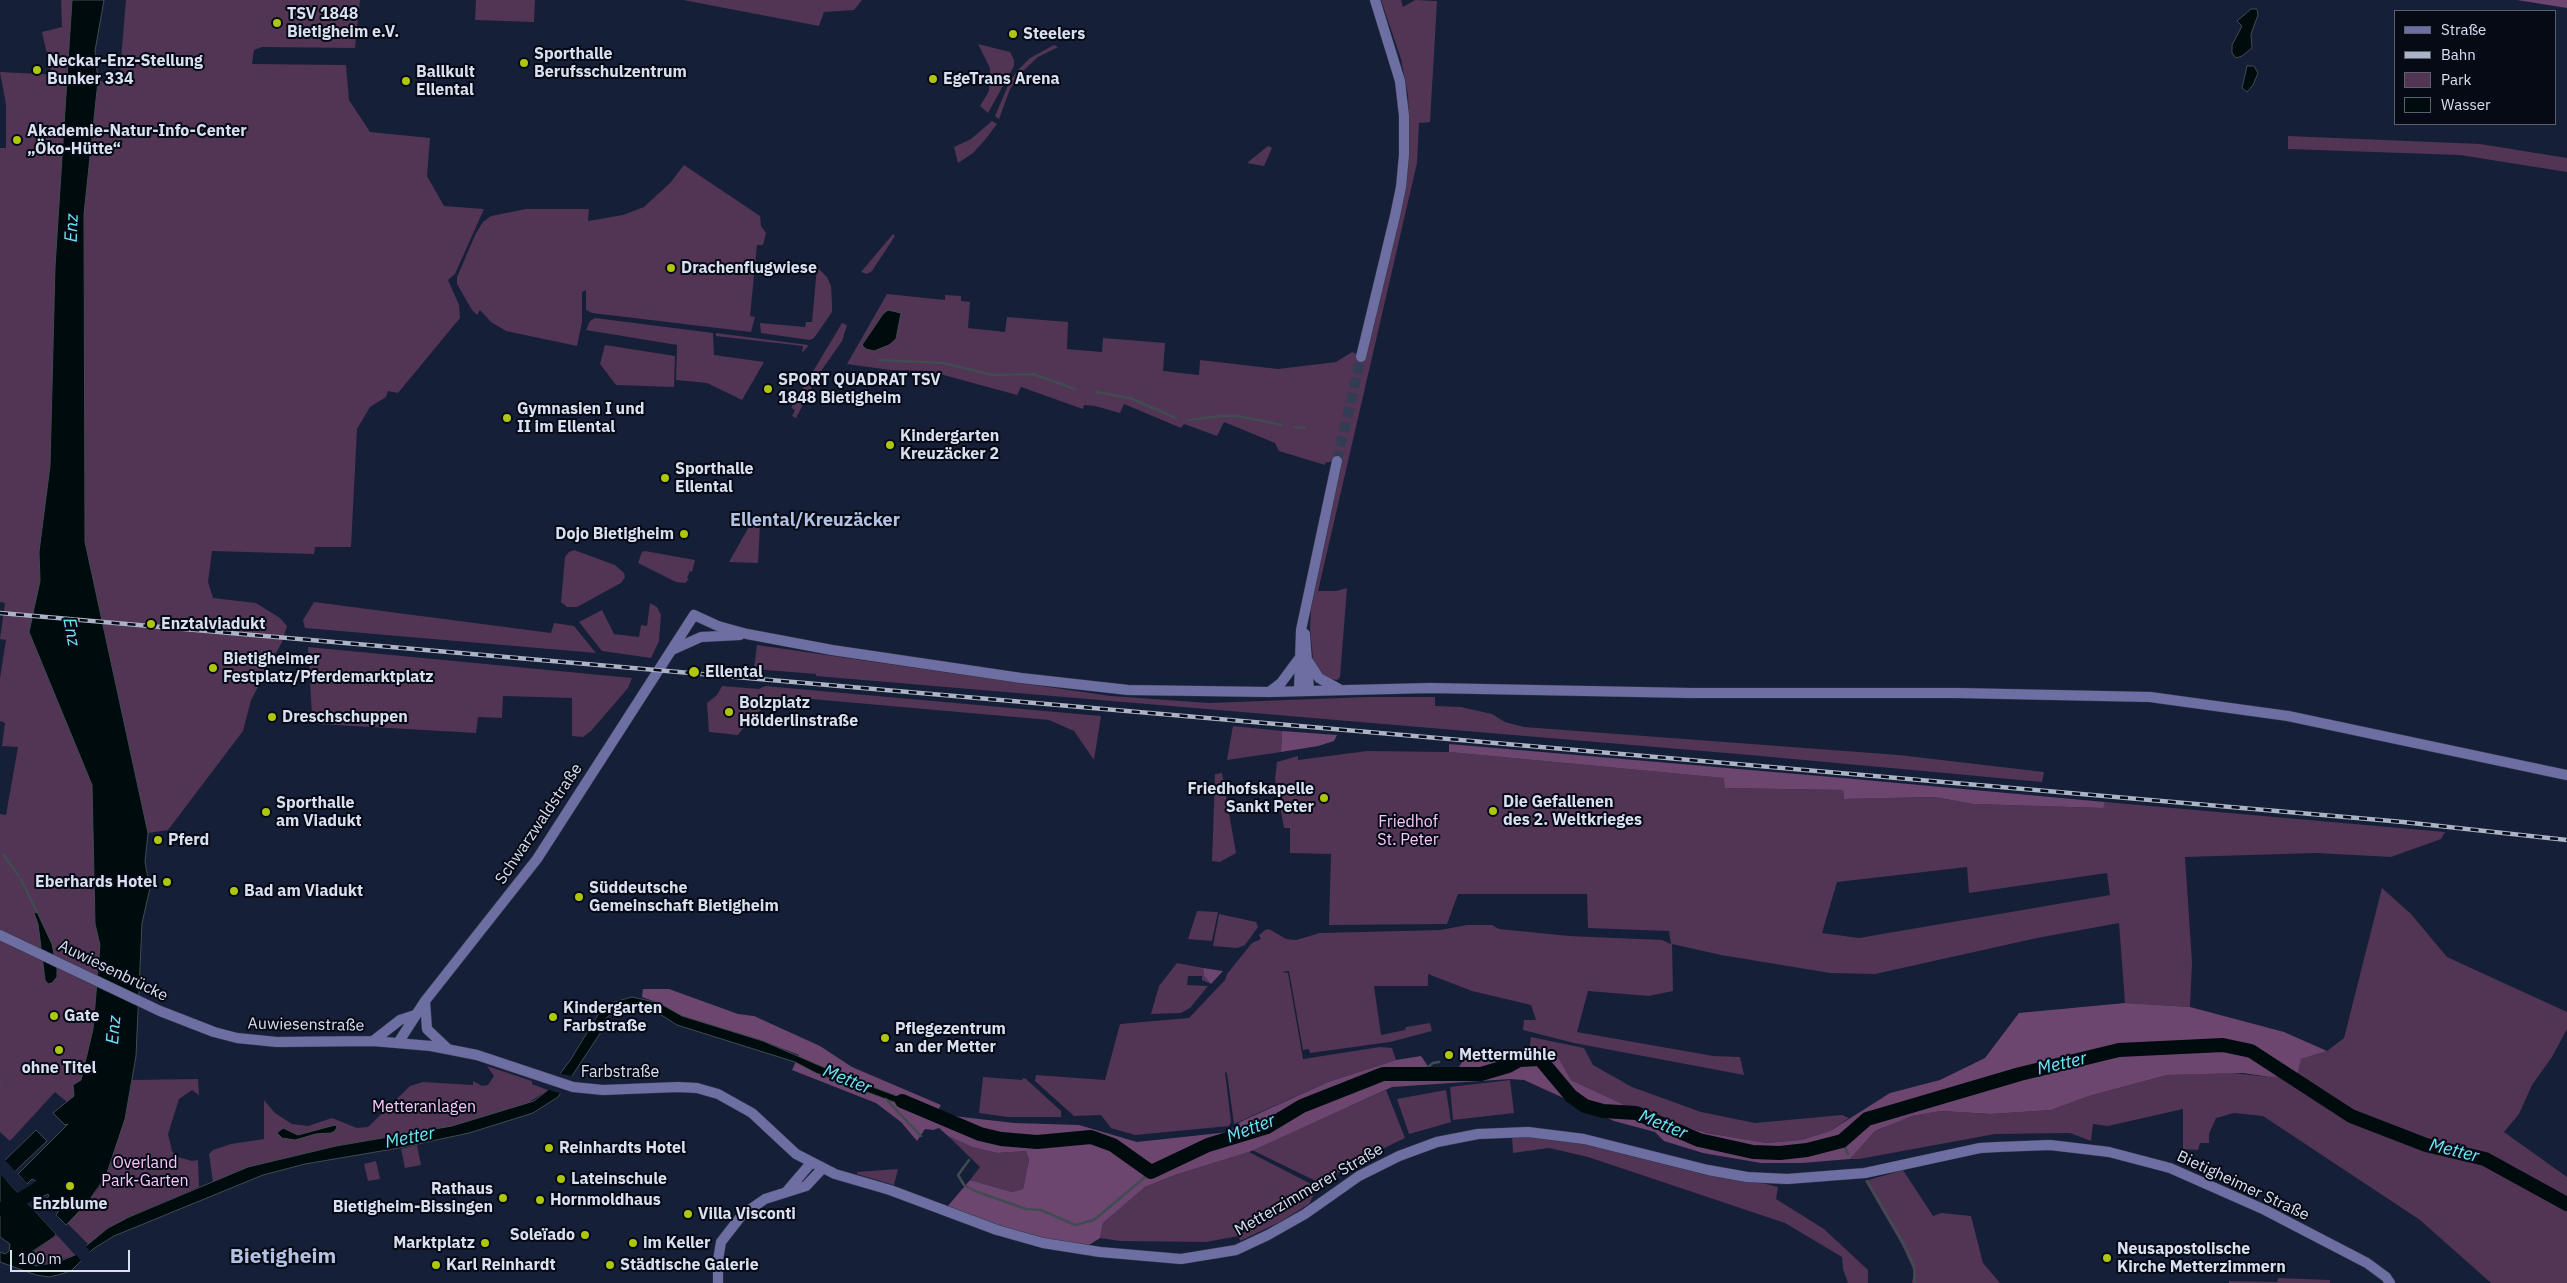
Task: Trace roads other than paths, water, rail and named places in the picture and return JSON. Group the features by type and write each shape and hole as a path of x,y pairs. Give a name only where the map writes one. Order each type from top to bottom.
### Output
{"main road":[{"path":"1361,358 1395,216 1401,187 1404,155 1404,116 1400,81 1375,0"},
{"path":"1304,691 1304,617 1337,461"},
{"name":"Schwarzwaldstraße","path":"398,1043 425,1001 537,859 694,615 718,626 747,634"},
{"path":"671,650 701,638 747,634 832,650 1090,687 1172,691 1269,692 1430,688 1690,693 1958,693 2150,697 2288,716 2567,774"},
{"path":"1303,660 1319,678 1340,690"},
{"path":"1269,692 1281,683 1303,660"},
{"name":"Auwiesenbrücke","path":"0,934 160,1011 214,1032"},
{"path":"425,1001 427,1029 448,1048"},
{"path":"373,1041 400,1020 415,1016"},
{"name":"Auwiesenstraße","path":"214,1032 237,1038 277,1042 373,1041 398,1043"},
{"name":"Farbstraße","path":"398,1043 448,1048 477,1055 573,1087 603,1090 678,1087 697,1088 718,1094 752,1113 784,1144 822,1169"},
{"name":"Metterzimmerer Straße","path":"822,1169 890,1190 996,1230 1043,1243 1100,1252 1180,1259 1209,1256 1253,1244 1305,1214 1359,1176 1399,1156 1437,1142 1478,1134 1528,1132 1555,1134 1708,1170 1747,1177 1787,1179 1865,1173 1980,1148"},
{"name":"Bietigheimer Straße","path":"1980,1148 2030,1144 2076,1147 2130,1156 2170,1168 2301,1228 2367,1263 2386,1277 2390,1283"},
{"path":"786,1192 799,1180 811,1163"},
{"path":"718,1283 719,1248 727,1232 749,1209 765,1200 806,1186 822,1169"}],"water":[{"path":"72,0 104,0 95,51 98,81 84,214 85,542 148,833 145,862 150,888 142,923 136,1056 125,1119 106,1176 88,1202 66,1225 56,1215 61,1207 58,1206 53,1211 43,1201 49,1196 48,1194 40,1198 31,1187 36,1181 32,1179 27,1184 18,1174 68,1124 65,1125 53,1113 74,1096 73,1085 81,1080 93,1029 100,945 95,924 92,785 29,632 40,581 39,552 50,466 55,267"},
{"path":"2251,9 2257,9 2258,15 2251,34 2252,48 2236,58 2232,53 2232,45 2242,26 2237,21"},
{"path":"2247,66 2254,66 2258,73 2253,85 2247,92 2242,88"},
{"path":"888,310 901,313 896,339 889,345 874,351 866,349 862,345 883,314"},
{"path":"37,912 52,944 57,969 57,977 52,983 48,984 45,980 38,924 34,913"},
{"path":"632,997 659,1003 682,1016 763,1041 846,1077 921,1105 918,1111 816,1073 795,1062 677,1025 647,1006 633,1005 618,1009 606,1018 601,1032 558,1097 533,1113 469,1133 399,1148 305,1164 263,1175 114,1236 93,1249 72,1270 62,1274 49,1277 36,1275 0,1262 0,1252 5,1254 9,1251 10,1244 0,1237 0,1165 36,1130 47,1141 6,1180 56,1234 30,1253 31,1263 36,1266 58,1262 75,1255 108,1228 129,1217 248,1167 336,1146 452,1126 534,1101 548,1090 571,1059 604,1005"},
{"path":"335,1125 337,1127 335,1131 331,1133 316,1134 295,1140 282,1138 277,1133 283,1128 298,1135"}],"waterway":[{"path":"879,360 943,363 993,375 1033,374 1075,389"},
{"path":"1096,392 1130,398 1176,418"},
{"path":"1189,420 1238,416 1282,425"},
{"path":"1295,427 1305,428"},
{"path":"3,854 18,875"},
{"path":"21,879 37,912"},
{"name":"Metter","path":"902,1101 980,1134 1001,1139 1037,1142 1091,1137 1113,1145 1151,1172 1208,1145 1267,1127 1302,1106 1383,1074 1481,1074 1508,1066 1519,1060 1540,1059 1571,1096 1585,1106 1603,1111 1636,1113 1699,1140 1753,1152 1780,1153 1807,1150 1842,1141 1867,1119 2020,1074 2119,1050 2223,1045 2251,1051 2351,1116 2426,1145 2485,1159 2567,1204"},
{"path":"1462,1057 1505,1056 1519,1060"},
{"path":"1419,1074 1433,1063 1439,1062"},
{"path":"886,1099 921,1136"},
{"path":"1842,1141 1848,1154"},
{"path":"969,1160 958,1175 964,1185 975,1191 1026,1209 1041,1210 1075,1225 1094,1220 1151,1172"},
{"name":"Enz","path":"0,1209 5,1209 36,1190 48,1180"},
{"path":"1867,1181 1904,1244 1914,1266 1915,1283"}],"tunnel":[{"path":"1337,461 1361,357"}],"railway":[{"path":"0,613 2403,822 2567,840"}],"place":[{"name":"TSV 1848 Bietigheim e.V.","path":"277,23"},
{"name":"Steelers","path":"1013,34"},
{"name":"Sporthalle Berufsschulzentrum","path":"524,63"},
{"name":"Neckar-Enz-Stellung Bunker 334","path":"37,70"},
{"name":"EgeTrans Arena","path":"933,79"},
{"name":"Ballkult Ellental","path":"406,81"},
{"name":"Akademie-Natur-Info-Center „Öko-Hütte“","path":"17,140"},
{"name":"Drachenflugwiese","path":"671,268"},
{"name":"SPORT QUADRAT TSV 1848 Bietigheim","path":"768,389"},
{"name":"Gymnasien I und II im Ellental","path":"507,418"},
{"name":"Kindergarten Kreuzäcker 2","path":"890,445"},
{"name":"Sporthalle Ellental","path":"665,478"},
{"name":"Dojo Bietigheim","path":"684,534"},
{"name":"Enztalviadukt","path":"151,624"},
{"name":"Bietigheimer Festplatz/Pferdemarktplatz","path":"213,668"},
{"name":"Ellental","path":"694,672"},
{"name":"Bolzplatz Hölderlinstraße","path":"729,712"},
{"name":"Dreschschuppen","path":"272,717"},
{"name":"Friedhofskapelle Sankt Peter","path":"1324,798"},
{"name":"Die Gefallenen des 2. Weltkrieges","path":"1493,811"},
{"name":"Sporthalle am Viadukt","path":"266,812"},
{"name":"Pferd","path":"158,840"},
{"name":"Eberhards Hotel","path":"167,882"},
{"name":"Bad am Viadukt","path":"234,891"},
{"name":"Süddeutsche Gemeinschaft Bietigheim","path":"579,897"},
{"name":"Gate","path":"54,1016"},
{"name":"Kindergarten Farbstraße","path":"553,1017"},
{"name":"Pflegezentrum an der Metter","path":"885,1038"},
{"name":"ohne Titel","path":"59,1050"},
{"name":"Mettermühle","path":"1449,1055"},
{"name":"Reinhardts Hotel","path":"549,1148"},
{"name":"Lateinschule","path":"561,1179"},
{"name":"Enzblume","path":"70,1186"},
{"name":"Rathaus Bietigheim-Bissingen","path":"503,1198"},
{"name":"Hornmoldhaus","path":"540,1200"},
{"name":"Villa Visconti","path":"688,1214"},
{"name":"Soleïado","path":"585,1235"},
{"name":"Marktplatz","path":"485,1243"},
{"name":"im Keller","path":"633,1243"},
{"name":"Neusapostolische Kirche Metterzimmern","path":"2107,1258"},
{"name":"Karl Reinhardt","path":"436,1265"},
{"name":"Städtische Galerie","path":"610,1265"}],"district":[{"name":"Ellental/Kreuzäcker","path":"815,521"},
{"name":"Bietigheim","path":"283,1257"}],"park label":[{"name":"Friedhof St. Peter","path":"1408,831"},
{"name":"Metteranlagen","path":"424,1107"},
{"name":"Overland Park-Garten","path":"145,1172"}]}
